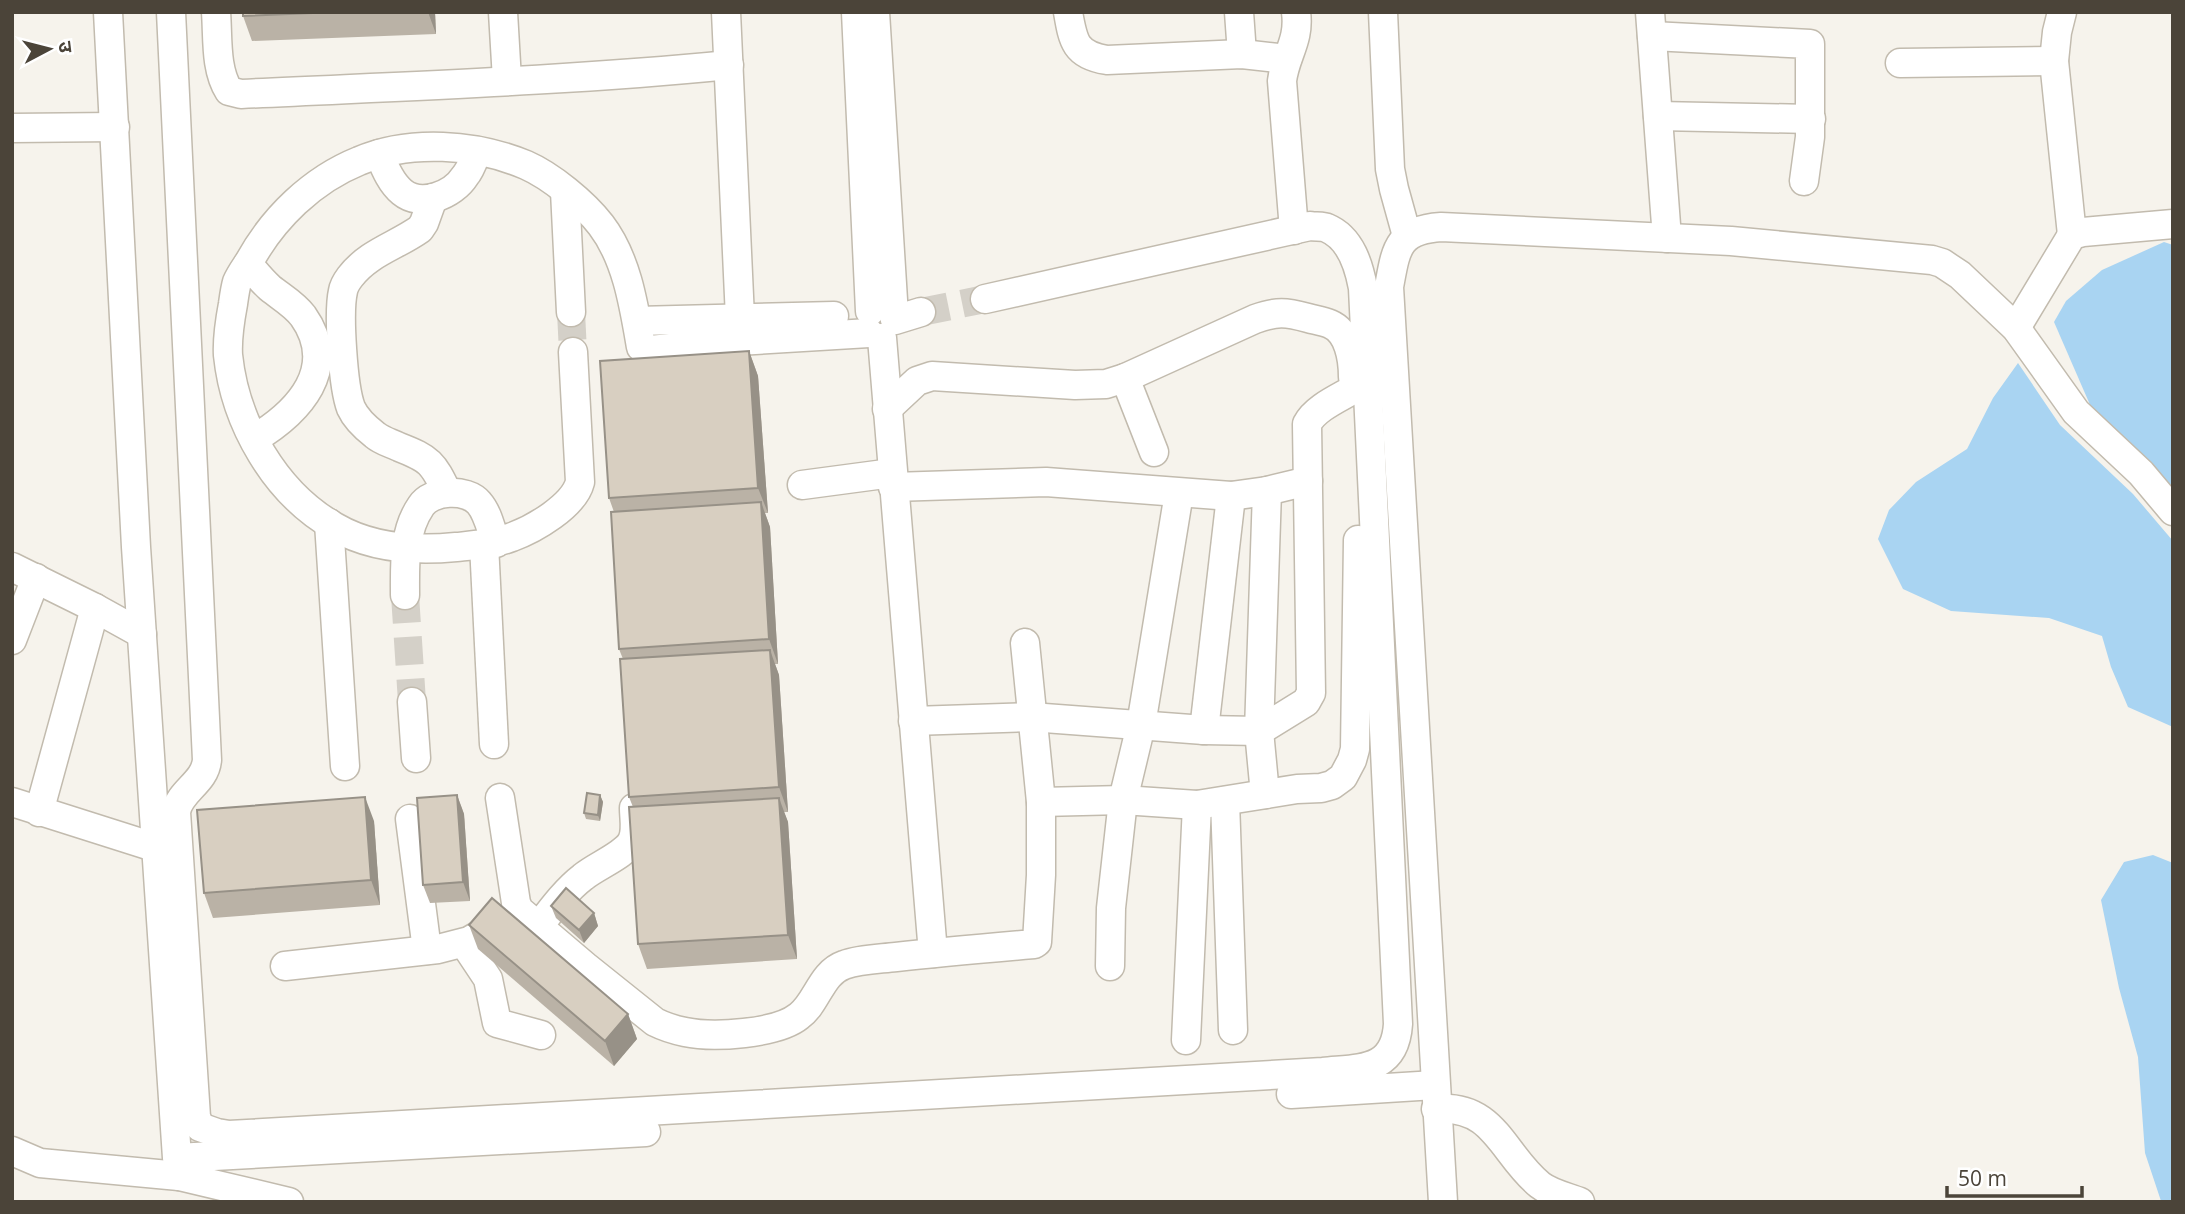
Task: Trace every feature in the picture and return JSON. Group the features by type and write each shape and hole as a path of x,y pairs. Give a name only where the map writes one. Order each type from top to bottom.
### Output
{"street":[{"path":"108,12 142,634 178,1167"},
{"path":"171,12 207,760 205,772 179,802 176,812 196,1118 200,1127 217,1133 229,1135 629,1114 1267,1076 1357,1069 1380,1063 1393,1049 1398,1024 1363,288 1359,268 1351,250 1327,228 1310,226 985,299"},
{"path":"216,12 223,82 229,91 241,94 729,65"},
{"path":"503,12 507,80"},
{"path":"726,12 741,330"},
{"path":"856,12 886,321"},
{"path":"875,12 887,409 933,953"},
{"path":"1068,12 1077,46 1091,57 1107,60 1242,54 1287,59"},
{"path":"1239,12 1242,54"},
{"path":"1294,230 1282,81 1283,68 1296,37 1296,12"},
{"path":"1383,12 1390,169 1407,236"},
{"path":"2020,333 2071,234 2054,61 2061,12"},
{"path":"1667,238 1651,24 1809,43 1811,119 1804,181"},
{"path":"1900,63 2054,61"},
{"path":"1658,116 1811,119"},
{"path":"12,128 115,127"},
{"path":"573,352 579,489 573,497 529,531 490,543 434,549 369,541 330,523 308,507 280,480 244,421 234,388 228,353 230,320 237,282 256,248 276,221 327,177 360,160 379,154 421,148 466,148 526,165 554,181 601,225 628,281 642,347 646,349 741,330 886,321"},
{"path":"379,154 400,191 410,197 433,198 447,193 464,178 477,151"},
{"path":"565,191 571,312"},
{"path":"254,439 287,416 331,351 343,287 361,263 419,229 433,198"},
{"path":"2071,234 2173,224"},
{"path":"1443,1202 1389,287 1395,255 1407,236 1421,228 1441,227 1731,241 1942,263 1960,275 2020,333 2076,412 2141,473 2173,511"},
{"path":"248,264 270,288 302,314 316,339 331,351 352,410 358,419 378,438 414,452 430,462 436,468 447,492"},
{"path":"887,409 917,381 932,376 1074,385 1106,384 1270,313 1286,312 1331,324 1339,331 1349,349 1354,389 1358,500 1355,749 1348,770 1332,785 1321,788 1196,805 1124,800 1041,802"},
{"path":"1125,378 1154,453"},
{"path":"914,721 1031,717 1204,730 1259,731 1306,702 1311,693 1307,424 1317,412 1354,389"},
{"path":"802,485 893,480 1046,482 1231,496 1308,481"},
{"path":"1265,794 1259,731 1267,491"},
{"path":"405,595 405,547 419,507 426,500 447,492 469,495 479,502 490,543 494,744"},
{"path":"1110,966 1111,908 1124,800 1141,725 1179,493"},
{"path":"1204,730 1231,496"},
{"path":"330,523 345,766"},
{"path":"12,640 24,572 142,634"},
{"path":"40,811 95,608"},
{"path":"500,798 516,903 529,918 655,1022 698,1034 766,1029 786,1024 809,1007 827,978 843,965 1037,942 1041,802 1025,643"},
{"path":"412,702 416,758"},
{"path":"285,966 427,950 464,943 529,918 557,903 582,878 631,844 635,829 632,787"},
{"path":"1225,801 1233,1030"},
{"path":"12,802 157,848"},
{"path":"1186,1040 1196,805"},
{"path":"410,819 427,950"},
{"path":"464,943 488,979 498,1023 541,1035"},
{"path":"12,1151 40,1163 178,1167 1436,1097 1451,1108 1466,1110 1481,1118 1542,1187 1580,1202"},
{"path":"178,1167 289,1202"}],"water":[{"path":"2164,242 2173,245 2173,494 2094,414 2054,322 2066,301 2102,270"},
{"path":"2018,363 2060,425 2133,494 2173,541 2173,727 2128,707 2111,667 2102,636 2049,618 1951,611 1903,589 1878,539 1889,510 1916,482 1967,449 1993,398"},
{"path":"2153,855 2173,863 2173,1202 2161,1201 2145,1153 2138,1057 2119,988 2101,900 2124,862"}],"building":[{"path":"243,12 336,12 243,16"},
{"path":"749,351 758,488 609,498 600,361"},
{"path":"761,502 769,639 619,649 611,512"},
{"path":"770,650 779,787 629,797 620,659"},
{"path":"587,793 600,795 598,815 584,813"},
{"path":"457,795 463,882 423,885 417,798"},
{"path":"365,797 371,880 204,893 197,810"},
{"path":"779,798 788,935 638,944 629,807"},
{"path":"566,888 594,913 579,930 551,906"},
{"path":"492,898 628,1014 605,1041 469,925"}],"tunnel":[{"path":"921,312 985,299"},
{"path":"571,312 573,352"},
{"path":"405,595 412,702"}]}
